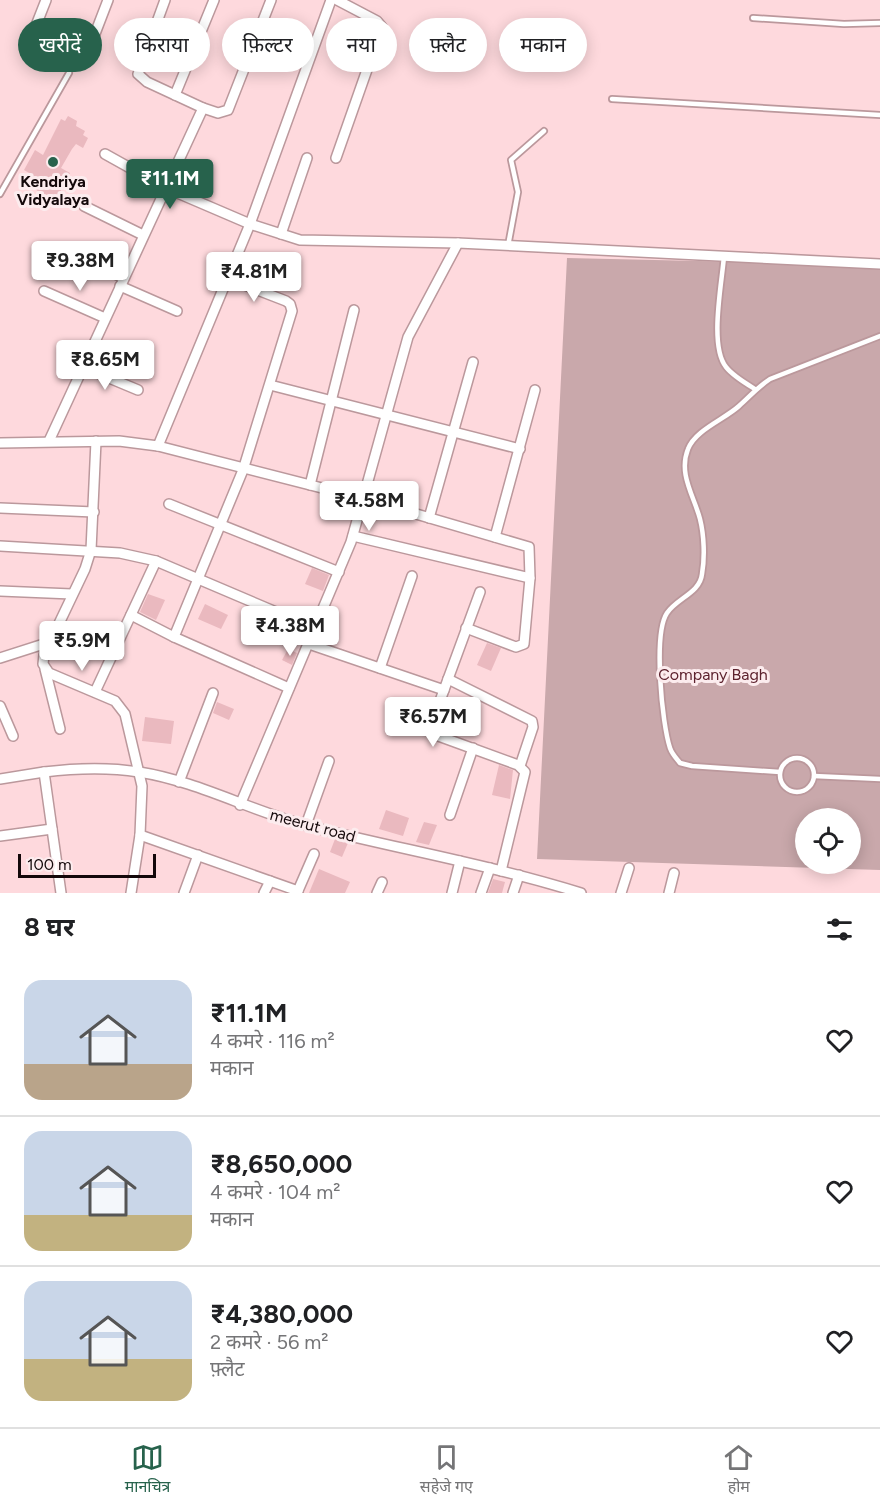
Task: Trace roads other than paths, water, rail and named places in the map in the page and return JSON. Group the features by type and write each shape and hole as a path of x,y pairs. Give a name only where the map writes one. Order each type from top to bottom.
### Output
{"street":[{"path":"39,18 46,0"},
{"path":"101,18 108,0"},
{"path":"165,0 138,74 147,82 218,113 228,110 271,0"},
{"path":"175,95 214,0"},
{"path":"158,446 229,279 331,0"},
{"path":"336,158 382,27 357,4 337,0"},
{"path":"49,441 203,108"},
{"path":"105,154 166,188 250,224 310,241 458,243 880,264"},
{"path":"281,234 307,158"},
{"path":"84,206 143,235"},
{"path":"240,805 316,629 353,536 408,337 458,243"},
{"path":"63,247 121,282 177,311"},
{"path":"174,636 243,470 292,307 286,302 229,279"},
{"path":"44,291 105,318"},
{"path":"310,486 354,310"},
{"path":"429,518 473,362"},
{"path":"83,367 138,390"},
{"path":"270,385 520,449"},
{"path":"495,537 535,390"},
{"path":"60,729 45,669 44,655 91,550 96,441"},
{"path":"0,443 96,441 158,446 243,470 365,499 530,548 530,578 524,644 516,647 466,628"},
{"path":"169,504 339,572"},
{"path":"0,508 94,512"},
{"path":"353,536 530,578"},
{"path":"0,546 91,550 120,553 156,561 316,629"},
{"path":"95,692 156,561"},
{"path":"380,668 412,576"},
{"path":"0,591 72,594"},
{"path":"480,592 431,723 431,731 520,766 525,776 501,871"},
{"path":"131,615 289,688"},
{"path":"0,658 50,642"},
{"path":"309,644 444,690"},
{"path":"45,669 115,701 123,710 140,772 142,807 131,893"},
{"path":"448,680 532,721 533,727 520,766"},
{"path":"179,782 213,693"},
{"path":"0,706 13,736"},
{"path":"450,815 473,748"},
{"path":"306,825 329,761"},
{"name":"meerut road","path":"0,779 87,768 140,772 179,782 240,805 306,825 519,875 581,893"},
{"path":"44,772 61,893"},
{"path":"0,836 52,830"},
{"path":"140,835 298,892 314,854"},
{"path":"184,893 198,855"},
{"path":"452,893 460,861"},
{"path":"481,893 490,868"},
{"path":"621,893 628,868"},
{"path":"669,893 674,873"},
{"path":"513,893 519,875"},
{"path":"264,893 270,881"},
{"path":"377,893 382,882"}],"lane":[{"path":"753,18 844,24 880,23"},
{"path":"0,194 69,73"},
{"path":"612,99 880,115"},
{"path":"508,246 518,192 511,160 544,131"},
{"path":"724,256 717,333 719,352 724,365 755,389"},
{"path":"780,772 680,763 670,749 660,676 661,628 666,614 699,584 702,574 701,524 685,474 688,447 694,439 740,406 755,389 770,379 880,336"},
{"path":"802,758 811,765 814,776 810,786 795,792 782,783 780,772 785,762 802,758"},
{"path":"814,776 880,779"}],"place":[{"name":"Kendriya Vidyalaya","path":"53,162"}],"park label":[{"name":"Company Bagh","path":"713,674"}]}
